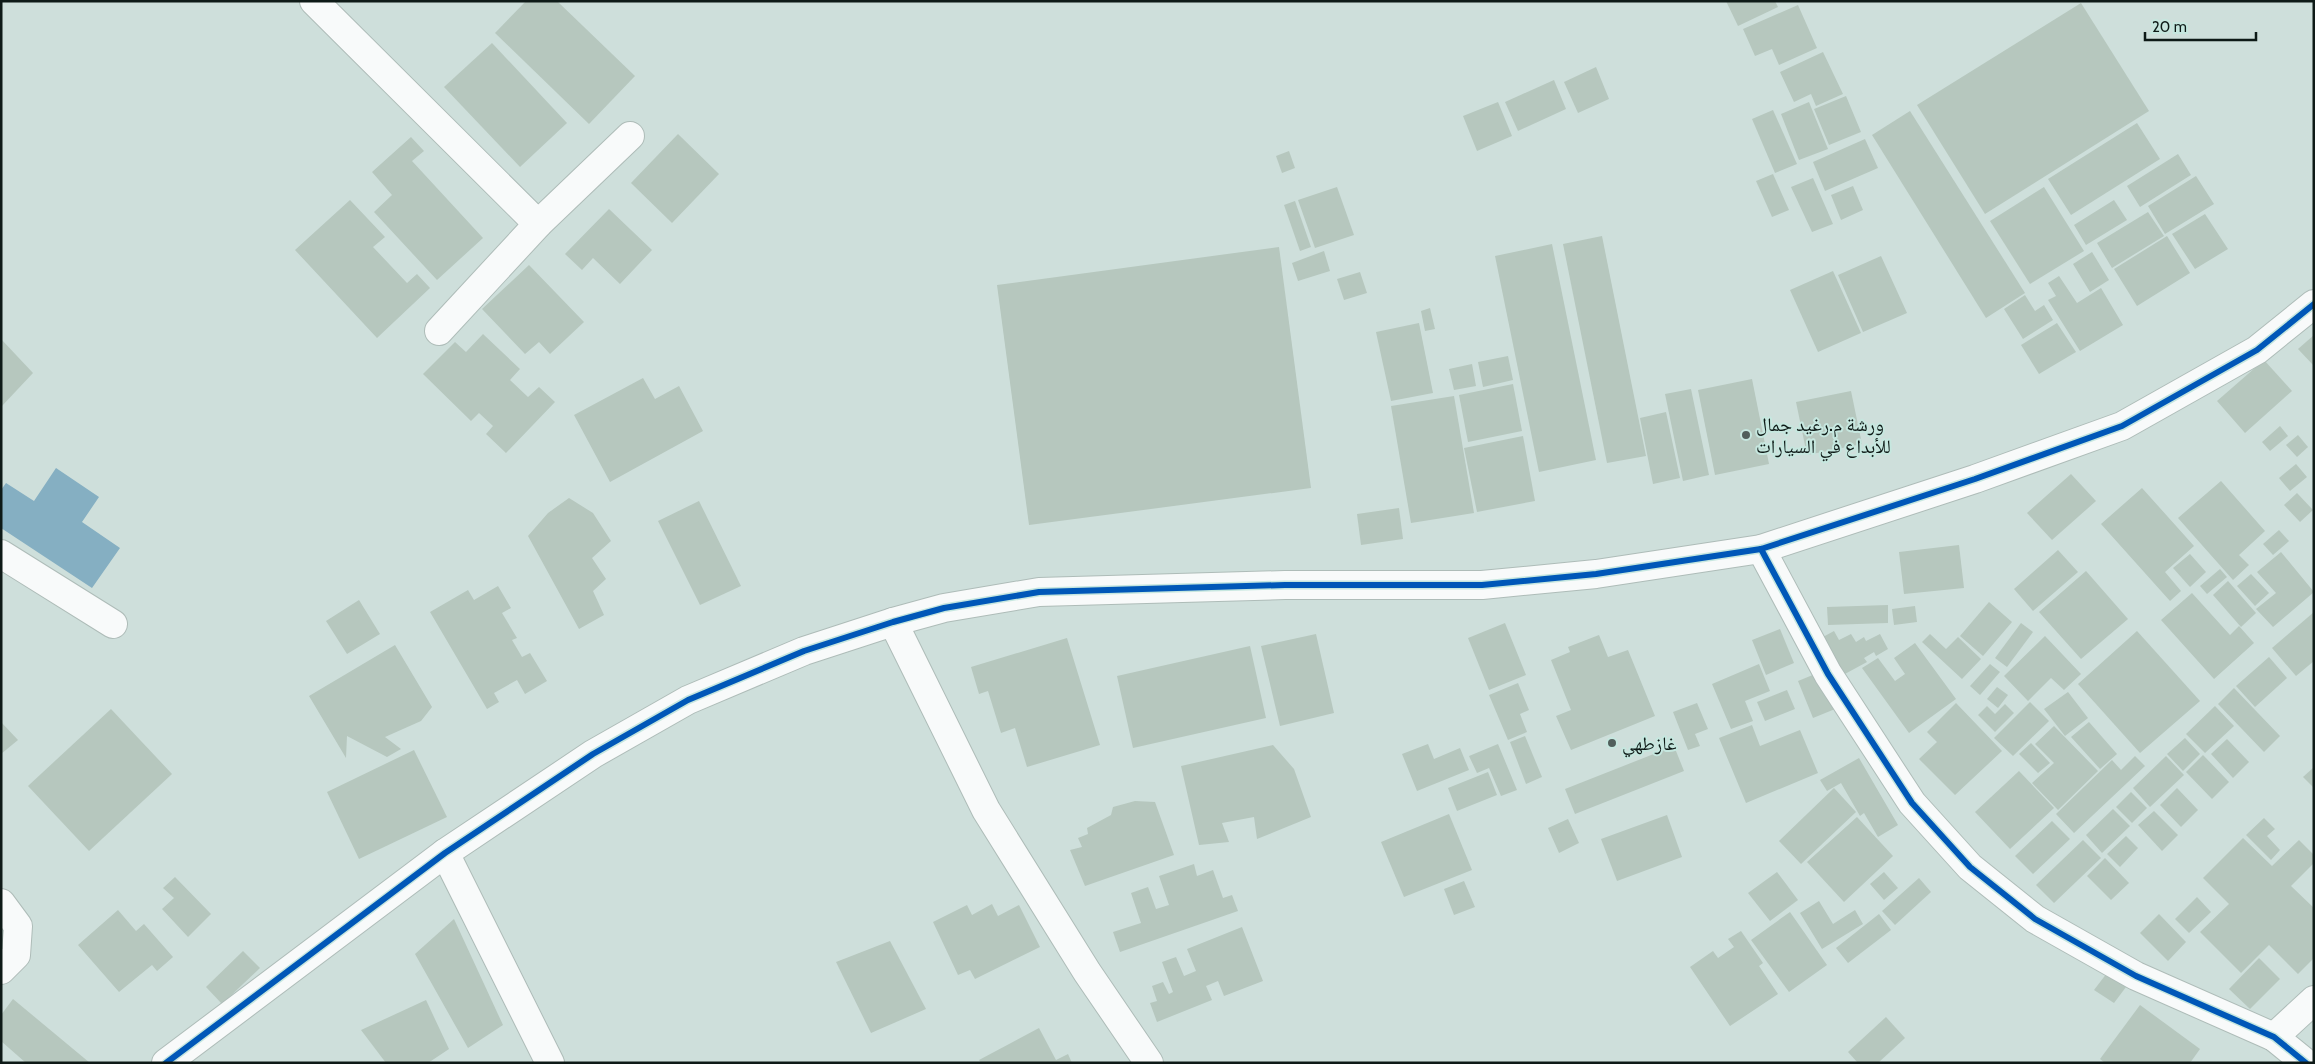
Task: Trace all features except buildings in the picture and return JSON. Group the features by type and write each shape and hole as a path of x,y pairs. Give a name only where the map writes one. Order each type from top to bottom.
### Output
{"street":[{"path":"314,1 538,224"},
{"path":"439,331 538,224 630,136"},
{"path":"166,1063 445,853 594,754 688,700 804,651 893,622 944,608 1039,592 1285,585 1482,585 1596,574 1761,549 1975,479 2122,426 2257,350 2314,304"},
{"path":"1761,549 1828,674 1912,803 1970,867 2036,919 2119,966 2274,1037 2306,1063"},
{"path":"1,554 113,624"},
{"path":"893,622 986,810 1087,972 1149,1063"},
{"path":"445,853 550,1063"},
{"path":"1,903 18,926 16,955 1,970"},
{"path":"2274,1037 2314,1000"}],"water":[{"path":"56,468 99,497 82,522 120,548 92,588 1,528 1,490 6,483 34,501"}],"cycle path":[{"path":"166,1063 445,853 593,754 688,700 804,651 893,622 944,608 1039,592 1285,585 1482,585 1596,574 1761,549 1975,479 2122,426 2257,350 2314,304"},
{"path":"1761,549 1828,674 1912,803 1970,867 2035,919 2136,976 2274,1037 2306,1063"}],"place":[{"name":"ورشة م.رغيد جمال للأبداع في السيارات","path":"1746,435"},
{"name":"غازطهي","path":"1612,743"}]}
